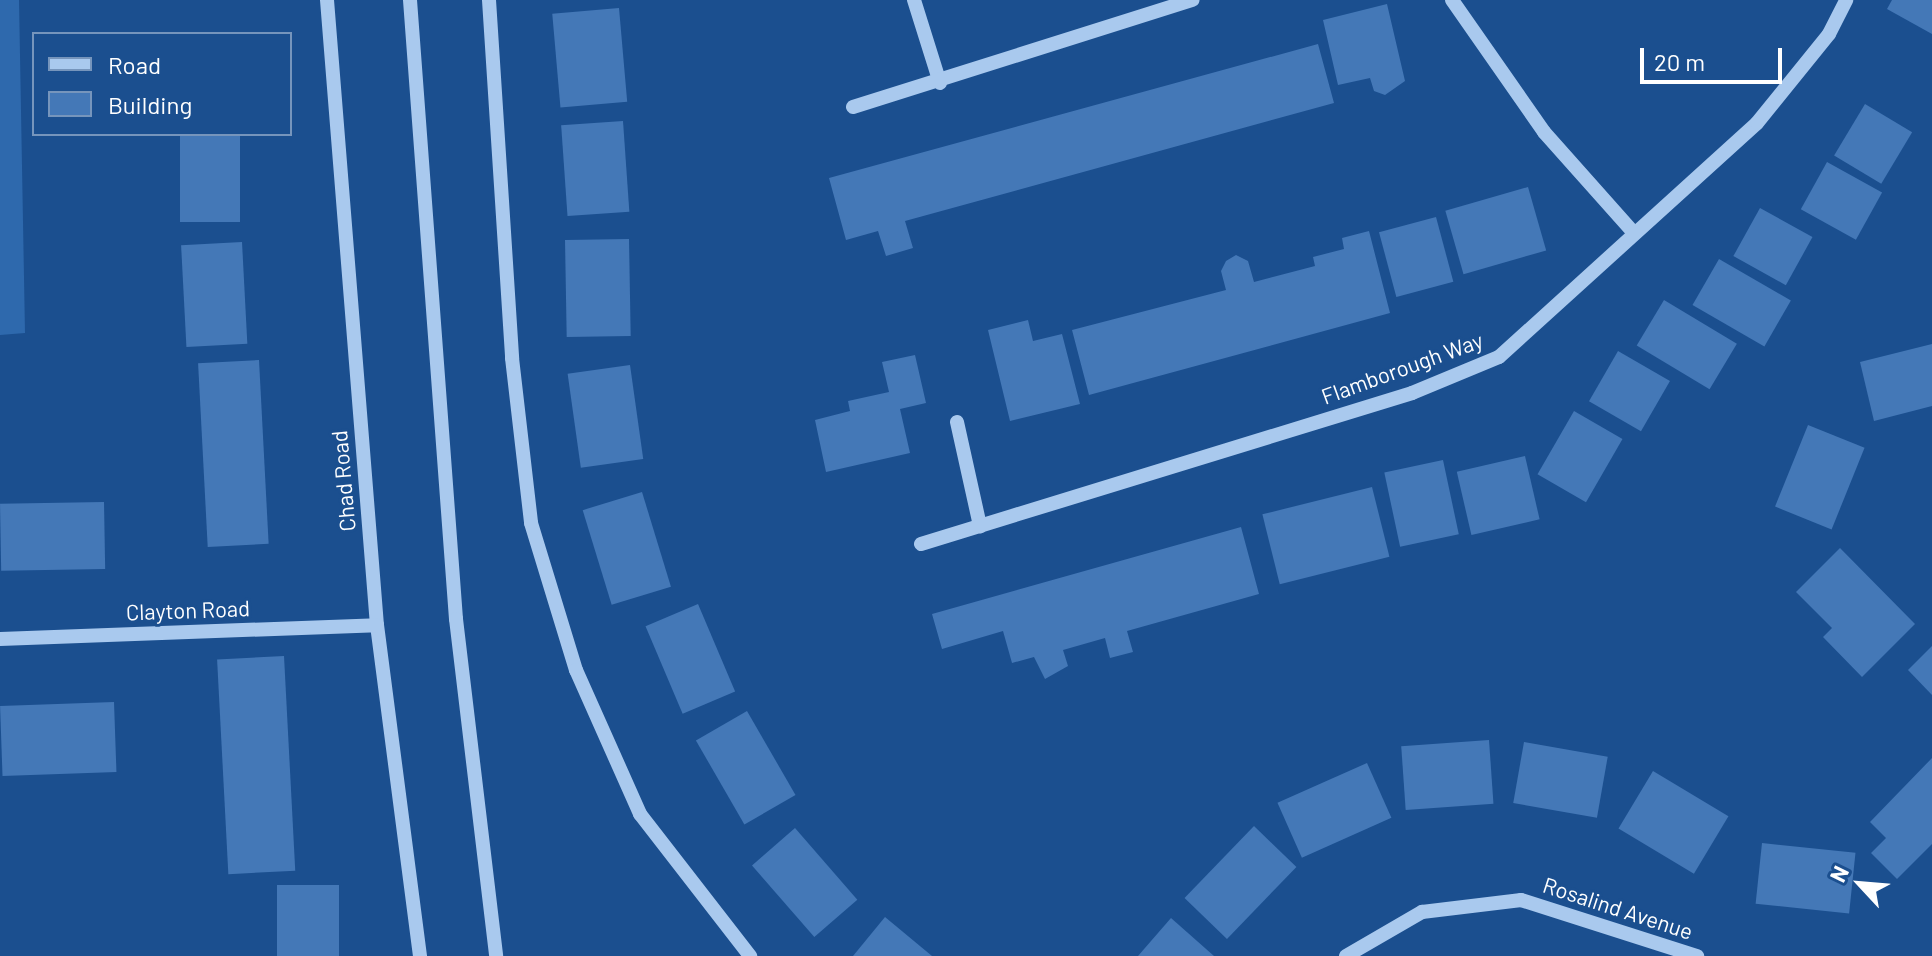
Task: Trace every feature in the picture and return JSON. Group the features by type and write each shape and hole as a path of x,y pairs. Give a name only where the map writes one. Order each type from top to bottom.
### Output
{"street":[{"name":"Chad Road","path":"327,0 377,625 420,956"},
{"path":"410,0 456,619 496,956"},
{"path":"489,0 512,358 531,523 576,670 640,814 750,956"},
{"path":"914,0 940,83"},
{"path":"853,107 940,83 1193,0"},
{"path":"1452,0 1544,132 1633,232"},
{"name":"Flamborough Way","path":"921,544 1412,393 1499,357 1633,232 1757,123 1829,34 1846,0"},
{"path":"957,422 980,526"},
{"name":"Clayton Road","path":"0,639 377,625"},
{"name":"Rosalind Avenue","path":"1346,956 1422,912 1521,900 1697,956"}],"shaded area":[{"path":"0,0 19,0 25,333 0,335"}],"building":[{"path":"1892,0 1932,0 1932,34 1887,9"},
{"path":"1387,4 1405,81 1385,95 1374,91 1370,78 1338,85 1323,20"},
{"path":"619,8 627,102 560,107 552,14"},
{"path":"1318,44 1334,103 905,221 913,248 886,256 878,231 846,240 829,178"},
{"path":"1865,104 1912,132 1881,184 1834,155"},
{"path":"623,121 629,212 567,216 561,125"},
{"path":"180,136 240,136 240,222 180,222"},
{"path":"1827,162 1882,193 1856,240 1801,209"},
{"path":"1528,187 1546,250 1464,274 1445,211"},
{"path":"1760,208 1812,237 1786,285 1733,256"},
{"path":"1436,217 1453,282 1396,297 1379,232"},
{"path":"1369,231 1390,313 1089,395 1072,330 1226,290 1221,271 1226,261 1236,255 1248,261 1254,282 1315,266 1313,257 1344,249 1342,238"},
{"path":"629,239 631,336 567,337 565,240"},
{"path":"242,242 247,344 186,347 181,245"},
{"path":"1719,259 1791,301 1764,346 1692,305"},
{"path":"1664,300 1737,344 1710,389 1637,345"},
{"path":"1028,320 1033,341 1062,334 1080,404 1010,421 988,330"},
{"path":"1932,344 1932,406 1874,421 1860,362"},
{"path":"1618,351 1670,381 1641,431 1589,401"},
{"path":"915,355 926,403 900,409 910,453 826,472 815,420 850,411 848,401 889,392 882,362"},
{"path":"259,360 269,544 208,547 198,363"},
{"path":"630,365 643,459 581,468 568,374"},
{"path":"1574,411 1622,439 1586,502 1538,474"},
{"path":"1808,425 1865,448 1832,529 1775,507"},
{"path":"1525,456 1540,519 1471,535 1457,472"},
{"path":"1443,460 1459,534 1400,547 1384,472"},
{"path":"1372,487 1389,557 1280,584 1262,514"},
{"path":"642,492 671,587 612,605 583,510"},
{"path":"104,502 105,569 1,571 0,504"},
{"path":"1241,527 1259,594 1127,631 1133,652 1110,658 1105,638 1063,650 1068,666 1045,679 1034,657 1012,663 1003,631 942,649 932,614"},
{"path":"1840,548 1915,624 1862,677 1823,637 1832,628 1796,592"},
{"path":"698,604 735,691 683,714 646,626"},
{"path":"1932,646 1932,695 1908,670"},
{"path":"284,656 295,871 228,874 217,660"},
{"path":"114,702 116,772 3,776 0,706"},
{"path":"747,711 796,795 744,825 696,740"},
{"path":"1489,740 1493,804 1406,810 1401,746"},
{"path":"1524,742 1608,757 1597,818 1513,803"},
{"path":"1932,758 1932,844 1897,879 1871,853 1886,838 1870,822"},
{"path":"1367,763 1391,818 1302,858 1277,803"},
{"path":"1653,771 1728,816 1694,874 1618,828"},
{"path":"1254,826 1296,867 1227,939 1185,898"},
{"path":"795,828 857,900 814,937 752,865"},
{"path":"1762,843 1855,853 1849,913 1756,904"},
{"path":"277,885 339,885 339,956 277,956"},
{"path":"885,917 932,956 853,956"},
{"path":"1171,918 1214,956 1138,956"}]}
